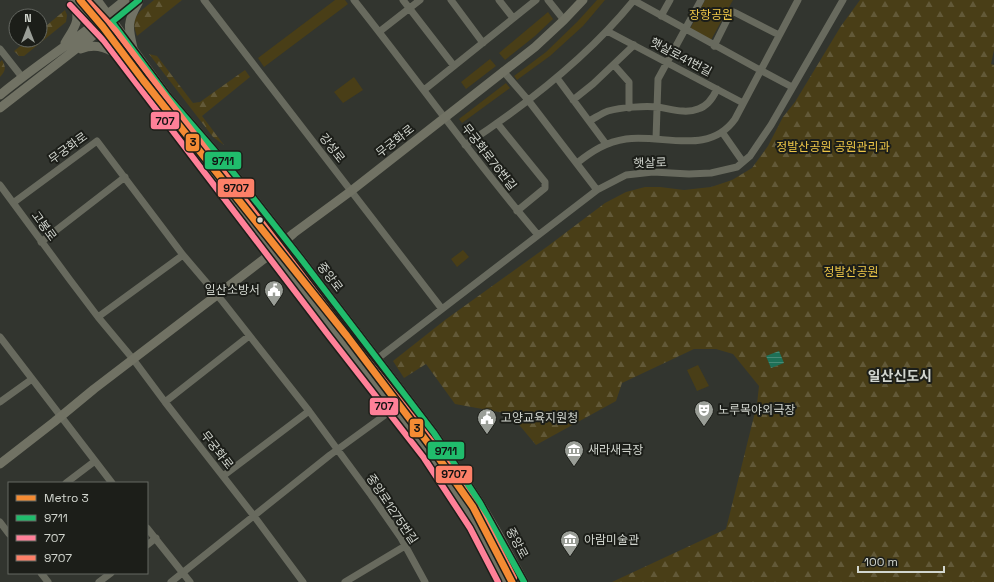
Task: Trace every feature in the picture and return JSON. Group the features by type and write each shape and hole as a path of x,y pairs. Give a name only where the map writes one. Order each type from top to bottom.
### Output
{"main road":[{"path":"62,47 75,27 78,17 72,0"},
{"path":"76,0 100,25 130,63 335,331 431,453 477,524 507,582"},
{"name":"중앙로","path":"97,0 168,97 232,171 434,433 480,503 524,582"},
{"path":"110,18 125,0"},
{"path":"0,95 62,47 139,0"},
{"path":"134,51 129,31 129,23 139,0"},
{"name":"무궁화로","path":"0,464 94,389 535,47 564,20 582,0"},
{"path":"0,108 70,54 100,25"},
{"path":"70,54 88,46 100,46 130,63"}],"street":[{"name":"강성로","path":"204,0 442,309"},
{"name":"무궁화로76번길","path":"354,0 445,117 465,146 538,236"},
{"path":"403,0 454,66"},
{"path":"379,32 420,0"},
{"path":"451,0 483,43"},
{"path":"499,0 513,18"},
{"path":"424,90 536,0"},
{"path":"548,0 564,20"},
{"path":"465,146 557,78 607,31 634,0 714,46 792,86"},
{"path":"661,16 670,0"},
{"path":"656,139 658,79 701,0"},
{"path":"577,163 593,151 606,144 626,139 695,141 709,139 722,132 730,126 735,119 798,0"},
{"name":"햇살로","path":"377,359 597,190 626,175 653,172 689,174 710,173 737,167 750,156 771,125 792,86 843,0"},
{"path":"714,46 730,14 734,12 779,35"},
{"name":"햇살로41번길","path":"607,31 743,103"},
{"name":"햇살로41번길","path":"573,100 614,65 634,45"},
{"path":"0,49 22,77"},
{"path":"614,65 629,82 629,108"},
{"path":"503,71 528,100 597,190"},
{"path":"557,78 606,144"},
{"name":"햇살로41번길","path":"589,121 608,112 629,108 656,107 688,111 700,109 712,98 717,89"},
{"path":"497,123 545,182 545,188 517,211"},
{"path":"722,132 743,162"},
{"name":"무궁화로","path":"13,203 97,141 183,255 216,294 337,450"},
{"path":"41,242 125,177"},
{"name":"고봉로","path":"0,185 70,280"},
{"path":"98,317 183,255"},
{"name":"무궁화로","path":"70,280 254,516"},
{"path":"165,402 249,336"},
{"path":"0,337 111,482"},
{"path":"0,402 32,379"},
{"path":"171,582 337,450 396,407"},
{"path":"222,476 308,411"},
{"name":"중앙로1275번길","path":"337,450 371,495 405,546 425,582"},
{"path":"67,482 95,461"},
{"path":"254,516 303,582"},
{"path":"0,522 8,531"},
{"path":"148,529 190,582"},
{"path":"148,544 156,538"},
{"path":"345,582 405,546"},
{"path":"42,574 48,582"},
{"path":"99,582 110,574"}],"green space":[{"path":"154,0 182,0 137,36 134,24 135,19 140,11"},
{"path":"335,0 345,0 348,4 264,67 258,58"},
{"path":"597,0 605,0 583,26 550,56 517,80 514,76 546,52"},
{"name":"장항공원","path":"705,0 733,0 711,40 690,29"},
{"name":"정발산공원","path":"860,0 994,0 994,50 991,64 994,65 994,582 612,582 726,529 757,404 759,386 733,354 716,349 694,349 622,383 616,401 536,445 510,414 455,404 426,364 404,378 393,361 445,320 605,203 626,192 645,187 684,190 711,187 732,180 752,168 768,146 783,117 795,102 841,26"},
{"path":"65,10 67,15 66,22 48,37 48,24"},
{"path":"548,12 553,19 535,36 505,60 499,53"},
{"path":"18,48 34,48 24,56 19,56 14,51"},
{"path":"149,54 157,56 193,103 200,102 245,70 250,77 202,116 224,145 213,137"},
{"path":"490,59 496,66 466,89 461,82"},
{"path":"2,60 5,69 0,77 0,62"},
{"path":"354,77 363,90 343,103 334,92"},
{"path":"506,83 510,88 462,123 459,119"},
{"path":"463,250 469,257 457,267 451,259"},
{"path":"698,365 709,386 697,391 687,370"}],"shaded area":[{"path":"779,351 784,363 771,368 766,356"}],"metro line":[{"name":"3","path":"80,0 103,27 143,80 347,336 431,447 473,507 512,582"}],"transit line":[{"name":"9707","path":"87,0 116,31 341,326 437,448 484,520 514,578"},
{"name":"9711","path":"139,0 112,22 168,97 232,171 298,255 434,433 480,503 524,582"},
{"name":"707","path":"70,5 104,41 424,458 470,528 498,582"}],"place":[{"name":"일산소방서","path":"274,307"},
{"name":"노루목야외극장","path":"704,427"},
{"name":"고양교육지원청","path":"487,435"},
{"name":"새라새극장","path":"574,467"},
{"name":"아람미술관","path":"570,557"}],"district":[{"name":"일산신도시","path":"900,376"}],"park label":[{"name":"정발산공원 공원관리과","path":"833,147"}]}
